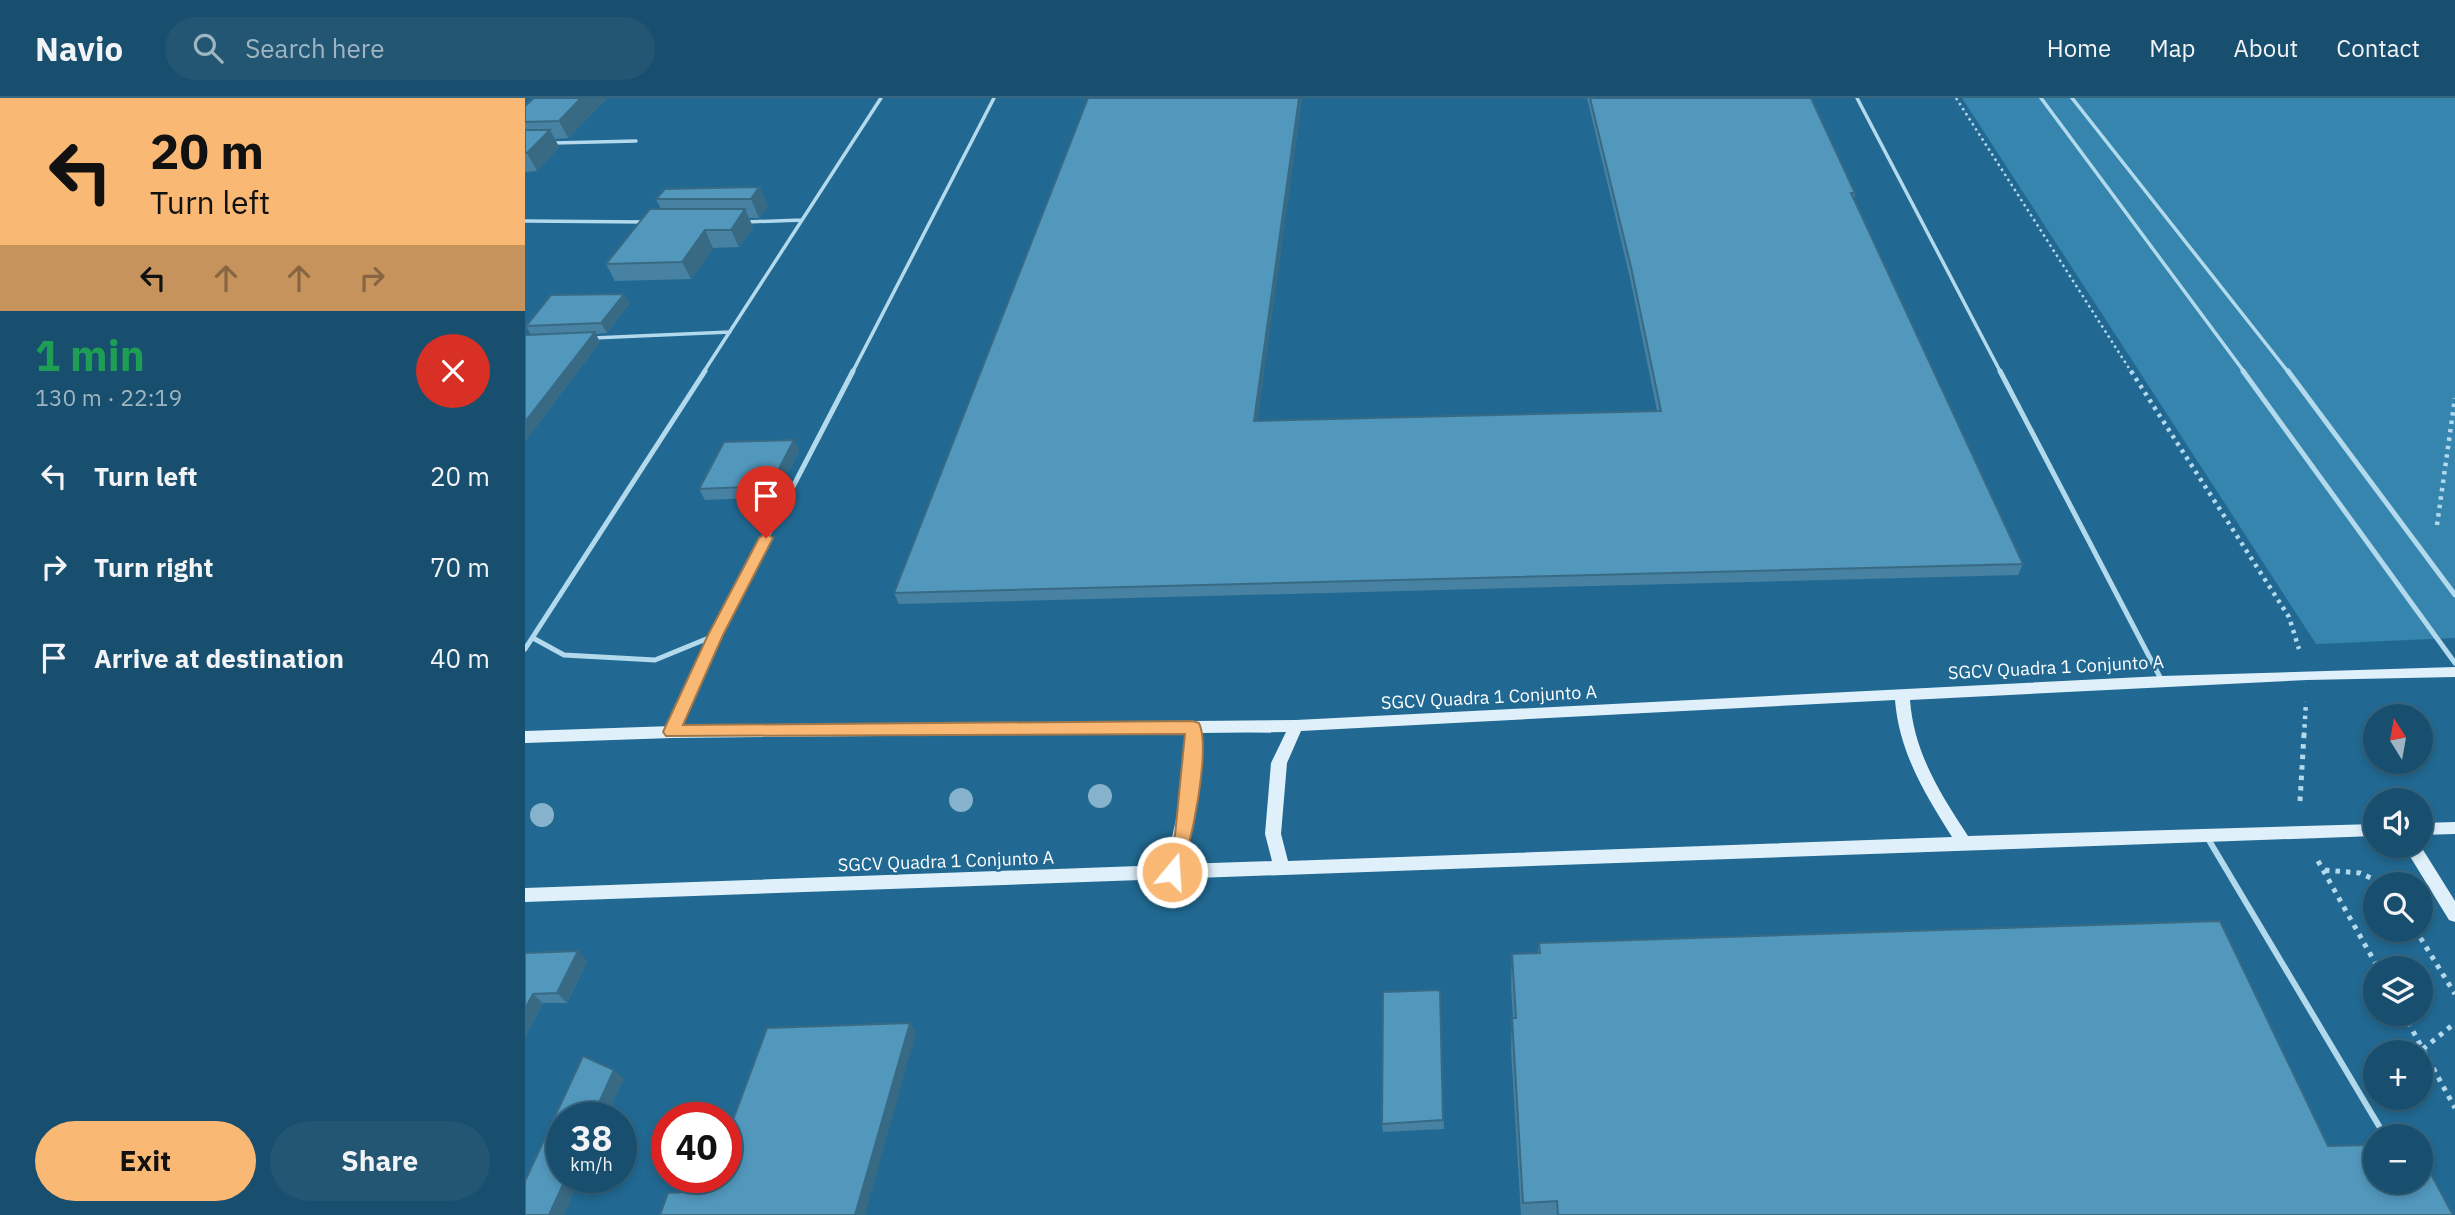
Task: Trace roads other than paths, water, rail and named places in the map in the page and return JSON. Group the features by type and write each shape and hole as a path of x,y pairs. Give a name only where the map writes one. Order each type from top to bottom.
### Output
{"street":[{"name":"SGCV Quadra 1 Conjunto A","path":"525,737 672,732 1296,726 2162,681 2455,672"},
{"path":"1902,694 1902,718 1916,766 1964,843"},
{"path":"1282,869 1273,834 1279,763 1296,726"},
{"path":"1172,872 1184,835 1193,756 1193,727"},
{"path":"2433,829 2455,828"},
{"name":"SGCV Quadra 1 Conjunto A","path":"525,895 2363,830"},
{"path":"2419,858 2455,915"}],"lane":[{"path":"525,649 881,98"},
{"path":"672,732 716,635 994,98"},
{"path":"1857,98 2162,681"},
{"path":"2041,98 2293,438 2455,663"},
{"path":"2071,98 2278,358 2455,595"},
{"path":"553,143 636,141"},
{"path":"740,223 802,220"},
{"path":"525,221 646,222"},
{"path":"580,339 730,332"},
{"path":"533,638 564,655 655,660 716,635"},
{"path":"2207,837 2378,1124"}]}
